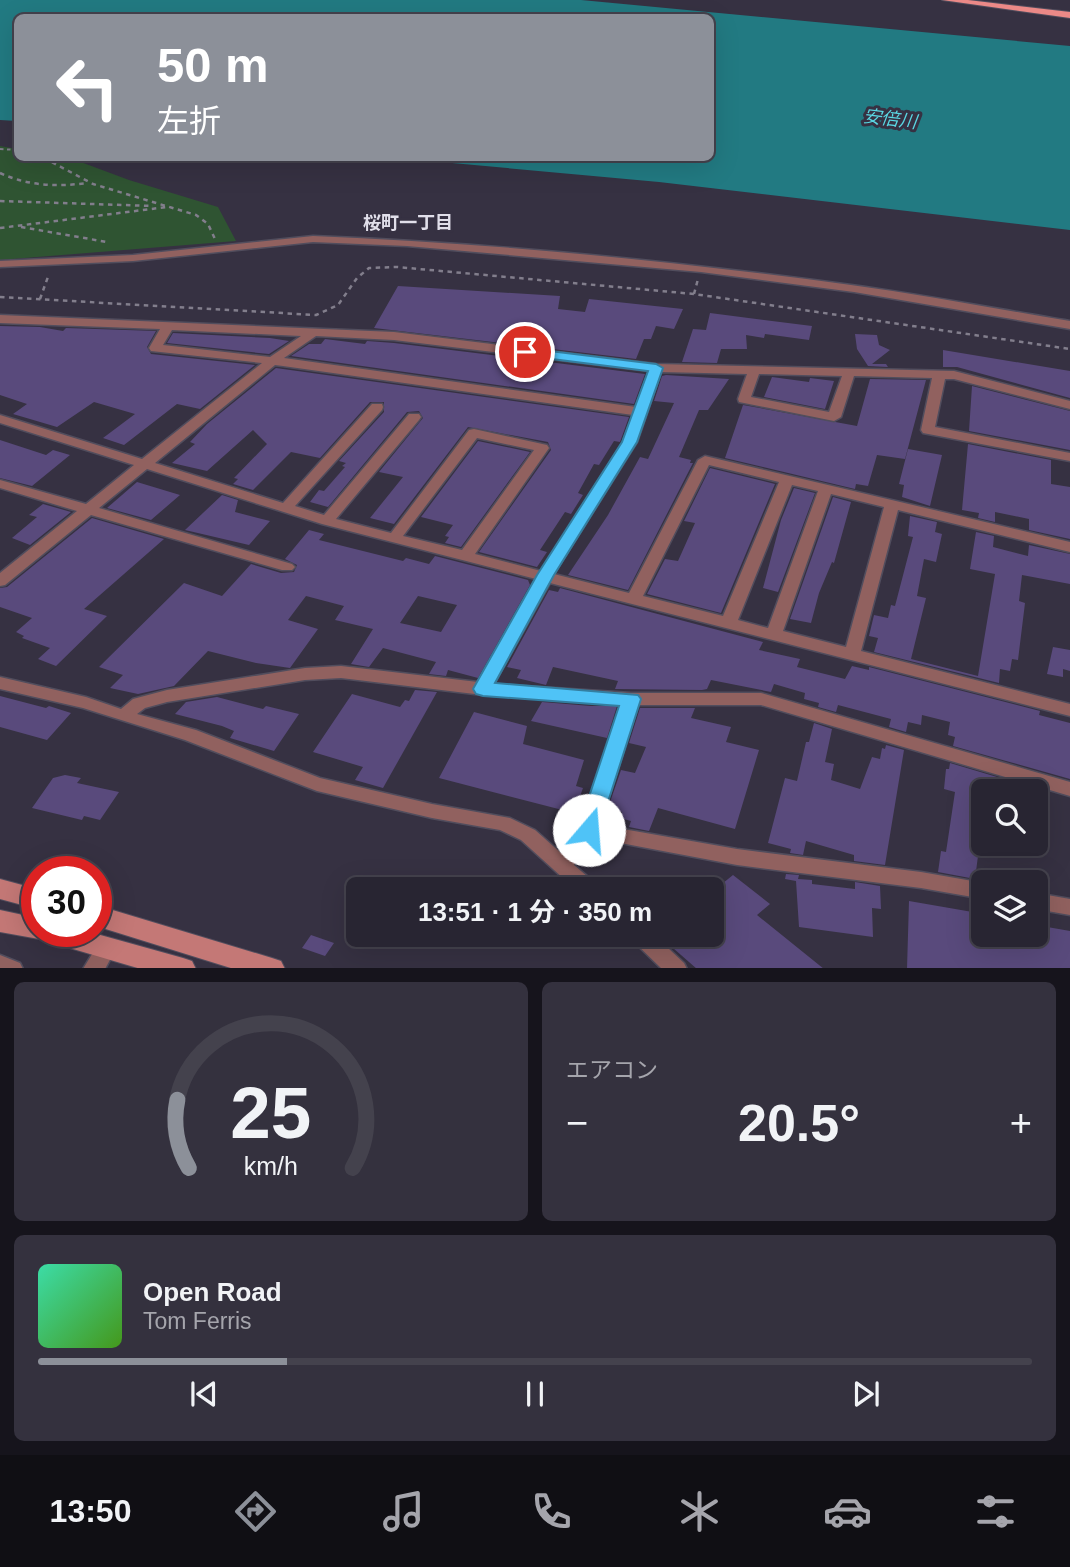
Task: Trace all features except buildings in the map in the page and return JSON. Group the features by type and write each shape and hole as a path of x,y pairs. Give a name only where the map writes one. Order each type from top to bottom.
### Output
{"main road":[{"path":"946,0 1070,15"},
{"path":"0,890 21,895"},
{"path":"112,920 272,968"},
{"path":"0,921 21,926"},
{"path":"107,947 183,968"}],"street":[{"path":"0,264 133,258 313,239 393,243 701,269 853,289 1070,325"},
{"path":"0,319 394,335 656,368 954,375 1070,405"},
{"path":"168,327 156,348 272,360 641,412"},
{"path":"0,581 272,360 313,333"},
{"path":"483,689 546,575 630,442 656,368"},
{"path":"754,370 744,399 834,417 849,373"},
{"path":"939,375 928,430 1070,457"},
{"path":"286,508 377,407"},
{"path":"327,521 414,417"},
{"path":"0,419 327,521 1070,710"},
{"path":"395,537 474,433 542,448 466,555"},
{"path":"634,598 705,460 1070,547"},
{"path":"729,622 787,480"},
{"path":"0,484 286,567"},
{"path":"774,634 826,489"},
{"path":"852,654 892,505"},
{"path":"123,716 139,703 167,696 305,674 341,672 483,689 631,699 761,699 1070,789"},
{"path":"0,683 86,703 190,735 317,784 432,811 503,823 528,835 575,877"},
{"path":"562,865 578,848 589,830 631,699"},
{"path":"589,830 737,857 971,889"},
{"path":"1048,903 1070,907"},
{"path":"93,968 107,947"},
{"path":"654,947 677,968"},
{"path":"0,964 13,968"}],"path":[{"path":"51,161 90,183 204,220 218,247"},
{"path":"0,173 22,181 48,185 90,183"},
{"path":"0,201 169,207"},
{"path":"0,228 169,207"},
{"path":"16,226 107,242"},
{"path":"40,299 53,262"},
{"path":"0,298 316,314 339,307 361,275 370,268 397,267 694,294 1070,349"}],"shaded area":[{"path":"0,146 14,148 14,161 78,161 129,180 218,207 236,241 0,260"}],"water":[{"name":"安倍川","path":"0,0 581,0 1070,46 1070,230 659,182 430,161 714,161 714,14 14,14 14,121 0,120"}],"district":[{"name":"桜町一丁目","path":"408,223"}],"route":[{"path":"525,352 656,368 630,442 546,575 483,689 631,699 589,830"}]}
